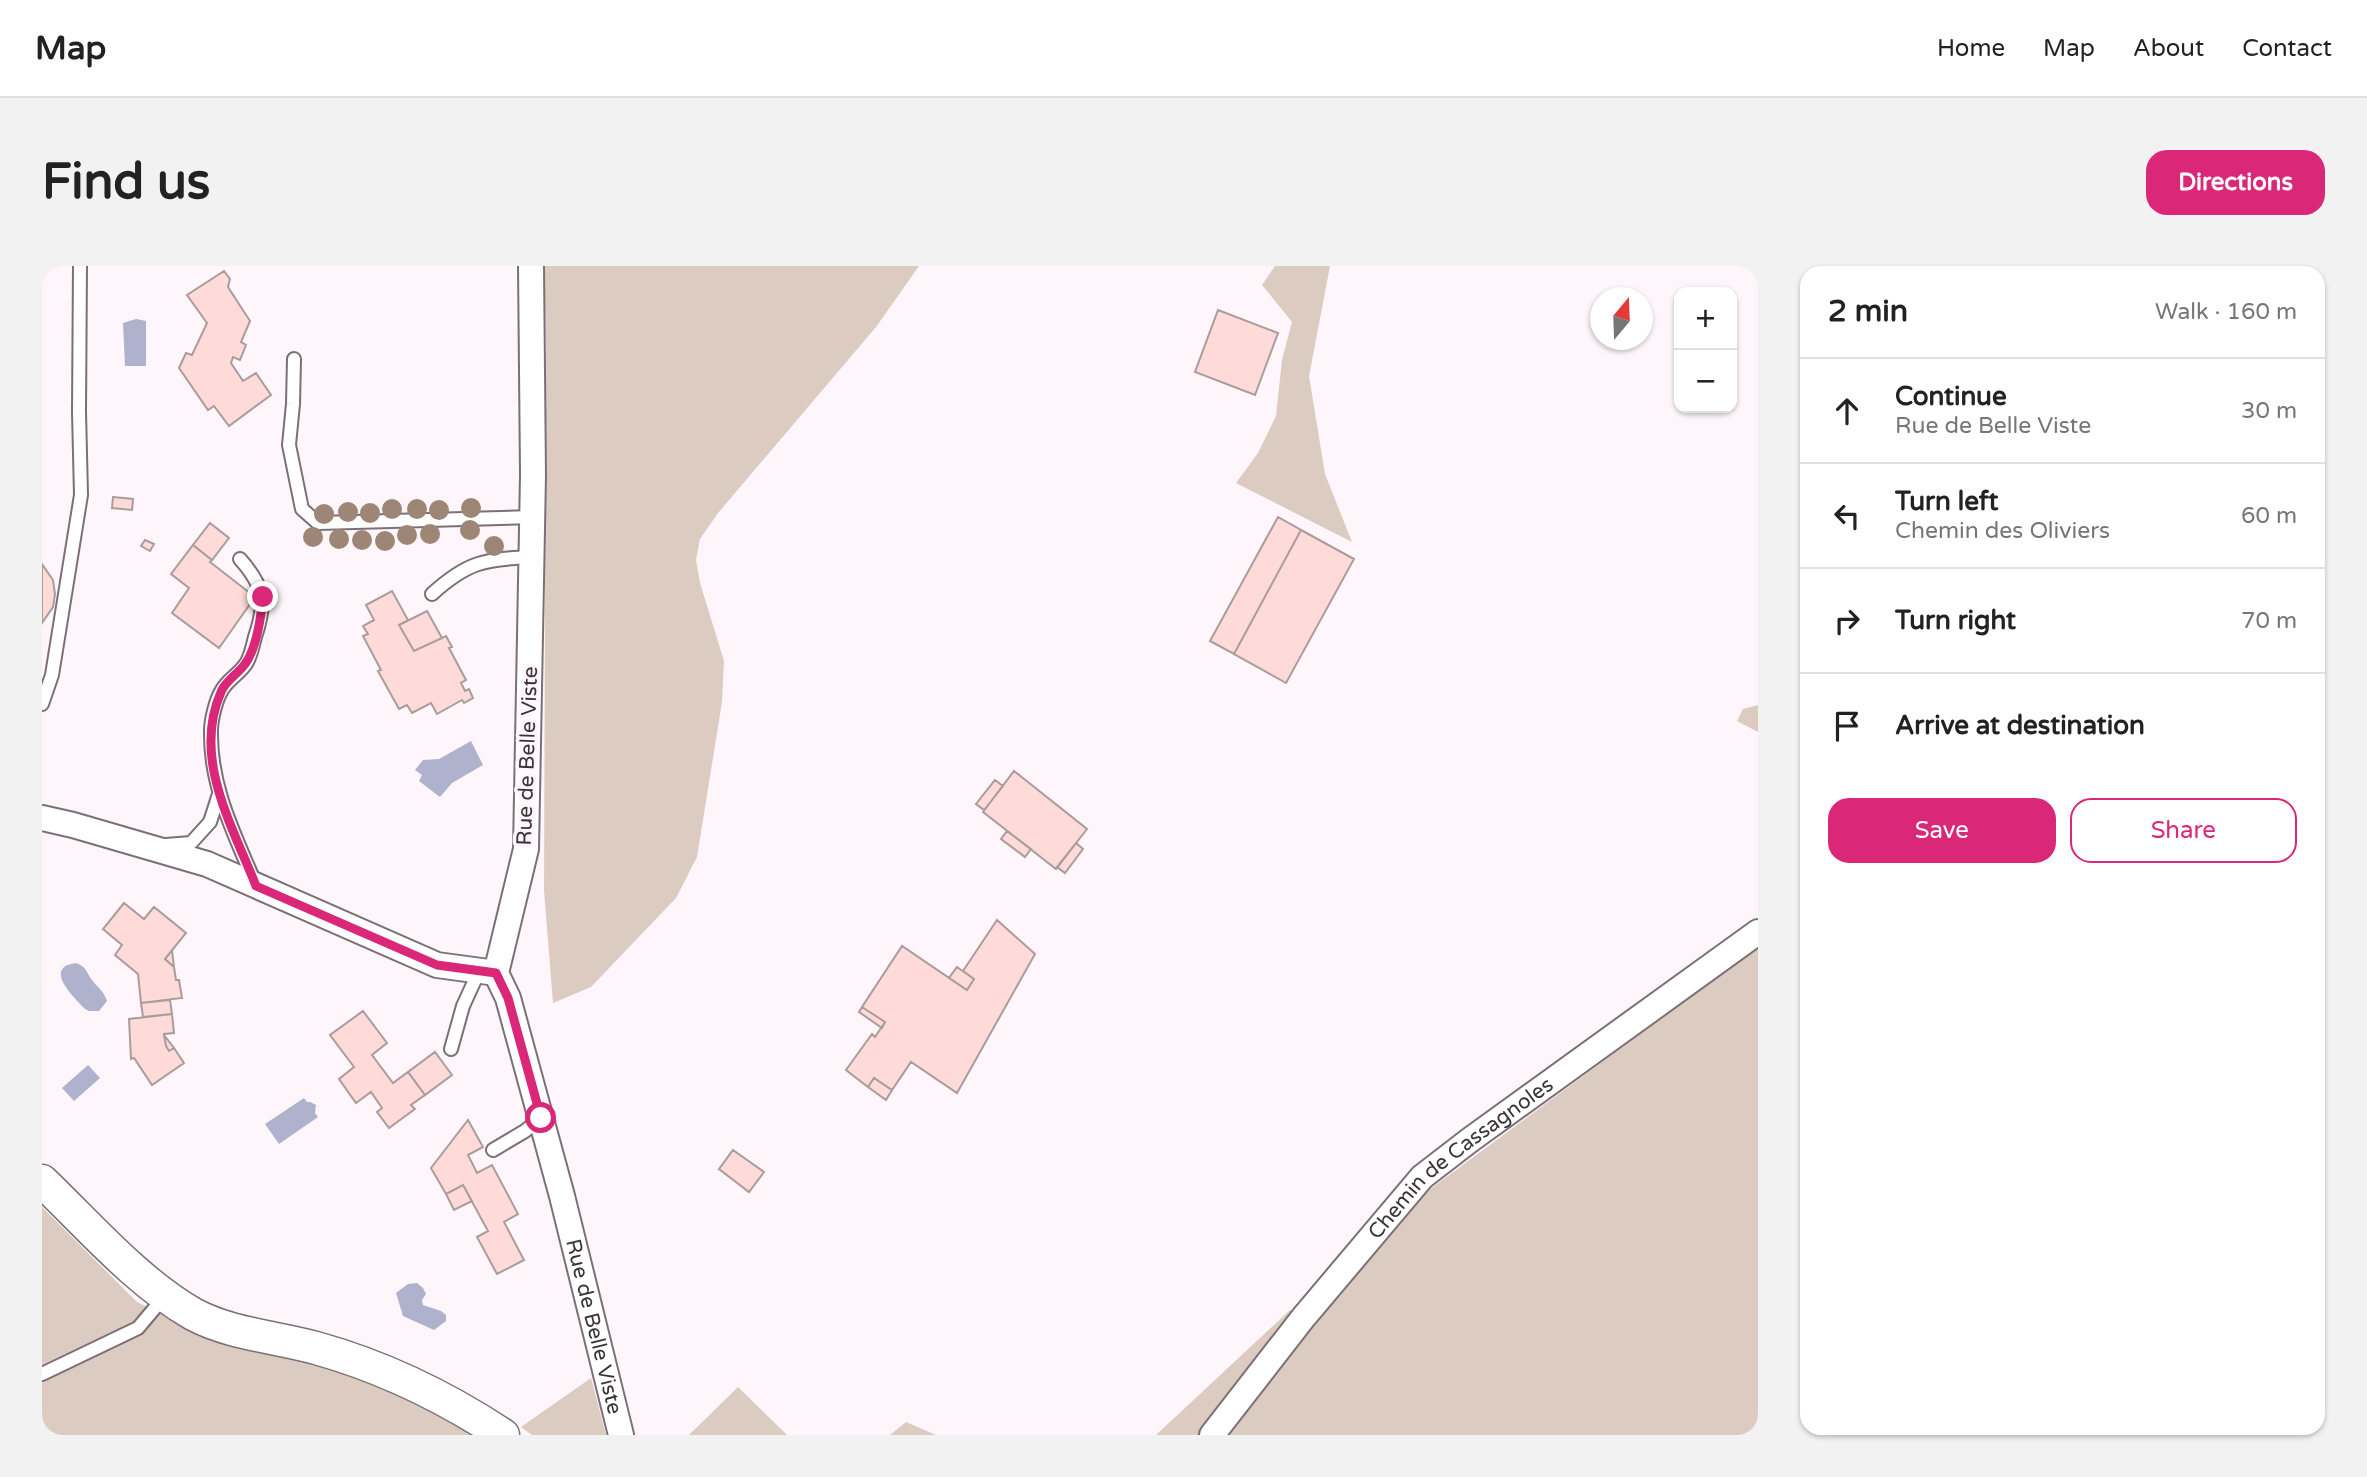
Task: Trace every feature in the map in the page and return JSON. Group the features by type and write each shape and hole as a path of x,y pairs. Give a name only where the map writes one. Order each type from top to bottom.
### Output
{"street":[{"name":"Rue de Belle Viste","path":"531,266 533,517 526,849 487,972 508,998 621,1435"},
{"path":"42,818 207,864 437,965 487,972"},
{"name":"Chemin de Cassagnoles","path":"1212,1435 1303,1318 1422,1178 1470,1140 1758,932"},
{"path":"42,1181 165,1296 195,1315 225,1327 339,1355 413,1382 447,1399 503,1435"}],"lane":[{"path":"42,704 52,675 81,495 80,266"},
{"path":"295,359 289,445 302,509 318,523 533,517"},
{"path":"432,594 454,573 493,559 531,556"},
{"path":"240,559 256,577 263,597 260,624 247,662 221,690 210,728 213,773 228,822 256,886"},
{"path":"148,846 191,843 210,822 219,793"},
{"path":"451,1049 463,1006 487,972"},
{"path":"493,1150 541,1118"},
{"path":"42,1374 138,1328 165,1296"}],"shaded area":[{"path":"544,266 919,266 876,327 718,513 700,539 696,560 700,583 724,661 722,702 697,857 676,898 591,987 553,1003 544,890"},
{"path":"1275,266 1330,266 1309,376 1325,474 1352,542 1236,483 1258,453 1276,416 1282,360 1292,322 1262,285"},
{"path":"1758,705 1758,732 1737,721 1743,709"},
{"path":"1758,947 1758,1435 1156,1435 1290,1310 1308,1322 1422,1195"},
{"path":"42,1207 137,1302 196,1331 309,1360 384,1385 481,1435 42,1435"},
{"path":"591,1378 606,1435 532,1435 521,1427"},
{"path":"738,1387 787,1435 689,1435"},
{"path":"906,1422 936,1435 890,1435"}],"water":[{"path":"136,319 146,321 146,366 125,366 123,323"},
{"path":"471,741 483,765 452,783 440,797 419,781 422,775 415,770 423,760 439,759"},
{"path":"76,963 84,968 106,998 107,1001 99,1011 85,1009 64,983 62,970"},
{"path":"88,1065 100,1078 74,1101 62,1088"},
{"path":"304,1098 316,1105 315,1113 318,1117 279,1144 265,1124"},
{"path":"417,1283 426,1294 422,1300 423,1305 446,1315 446,1321 434,1330 403,1316 396,1293 408,1284"}],"building":[{"path":"224,271 230,279 228,287 250,321 241,342 246,345 240,360 233,357 231,363 243,381 256,373 271,395 229,426 214,406 208,410 179,368 186,353 192,355 207,323 187,295"},
{"path":"1218,310 1278,333 1255,395 1195,372"},
{"path":"113,497 133,499 132,510 112,508"},
{"path":"1278,517 1301,530 1234,654 1210,641"},
{"path":"210,523 229,538 212,560 193,545"},
{"path":"1301,530 1354,559 1286,683 1234,654"},
{"path":"145,540 154,544 150,551 141,546"},
{"path":"193,545 212,560 210,562 255,597 219,648 172,613 189,588 171,574"},
{"path":"42,564 53,580 55,594 53,607 42,623"},
{"path":"392,591 408,620 399,625 414,651 446,636 452,647 449,648 466,680 461,683 465,691 469,689 473,698 464,703 462,700 437,714 431,703 412,713 407,705 399,709 363,636 368,634 363,626 374,620 366,605"},
{"path":"427,611 442,638 414,651 399,625"},
{"path":"1014,771 1087,829 1056,869 983,812"},
{"path":"995,780 1003,786 984,810 976,804"},
{"path":"1007,831 1031,849 1025,857 1001,839"},
{"path":"1076,843 1083,849 1065,873 1057,867"},
{"path":"124,903 144,919 154,907 186,933 165,959 174,967 182,998 141,1003 138,974 115,955 122,945 103,929"},
{"path":"997,920 1035,954 957,1093 911,1062 892,1090 874,1078 868,1087 846,1070 872,1034 875,1037 885,1022 862,1007 902,946 967,990 974,979 963,971"},
{"path":"172,950 174,967 165,959"},
{"path":"957,967 974,979 967,990 949,978"},
{"path":"170,1000 172,1014 143,1017 141,1003"},
{"path":"862,1007 885,1022 882,1028 859,1012"},
{"path":"363,1011 387,1043 372,1055 393,1083 408,1072 425,1095 411,1105 415,1109 389,1128 377,1112 382,1108 371,1092 356,1103 339,1079 354,1067 330,1035"},
{"path":"172,1014 174,1033 164,1034 166,1046 169,1051 174,1048 184,1063 152,1085 134,1058 131,1059 129,1019"},
{"path":"164,1035 174,1048 169,1051 166,1046"},
{"path":"435,1052 452,1075 425,1095 408,1072"},
{"path":"874,1078 892,1090 886,1100 868,1087"},
{"path":"468,1120 483,1147 468,1155 477,1173 492,1165 518,1214 504,1222 524,1260 497,1274 477,1237 488,1231 463,1185 446,1194 431,1168"},
{"path":"733,1150 764,1172 749,1192 719,1169"},
{"path":"463,1185 472,1201 454,1210 446,1194"}],"route":[{"path":"263,597 260,624 247,662 221,690 210,728 213,773 228,822 256,886 437,965 496,973 508,998 541,1118"}]}
